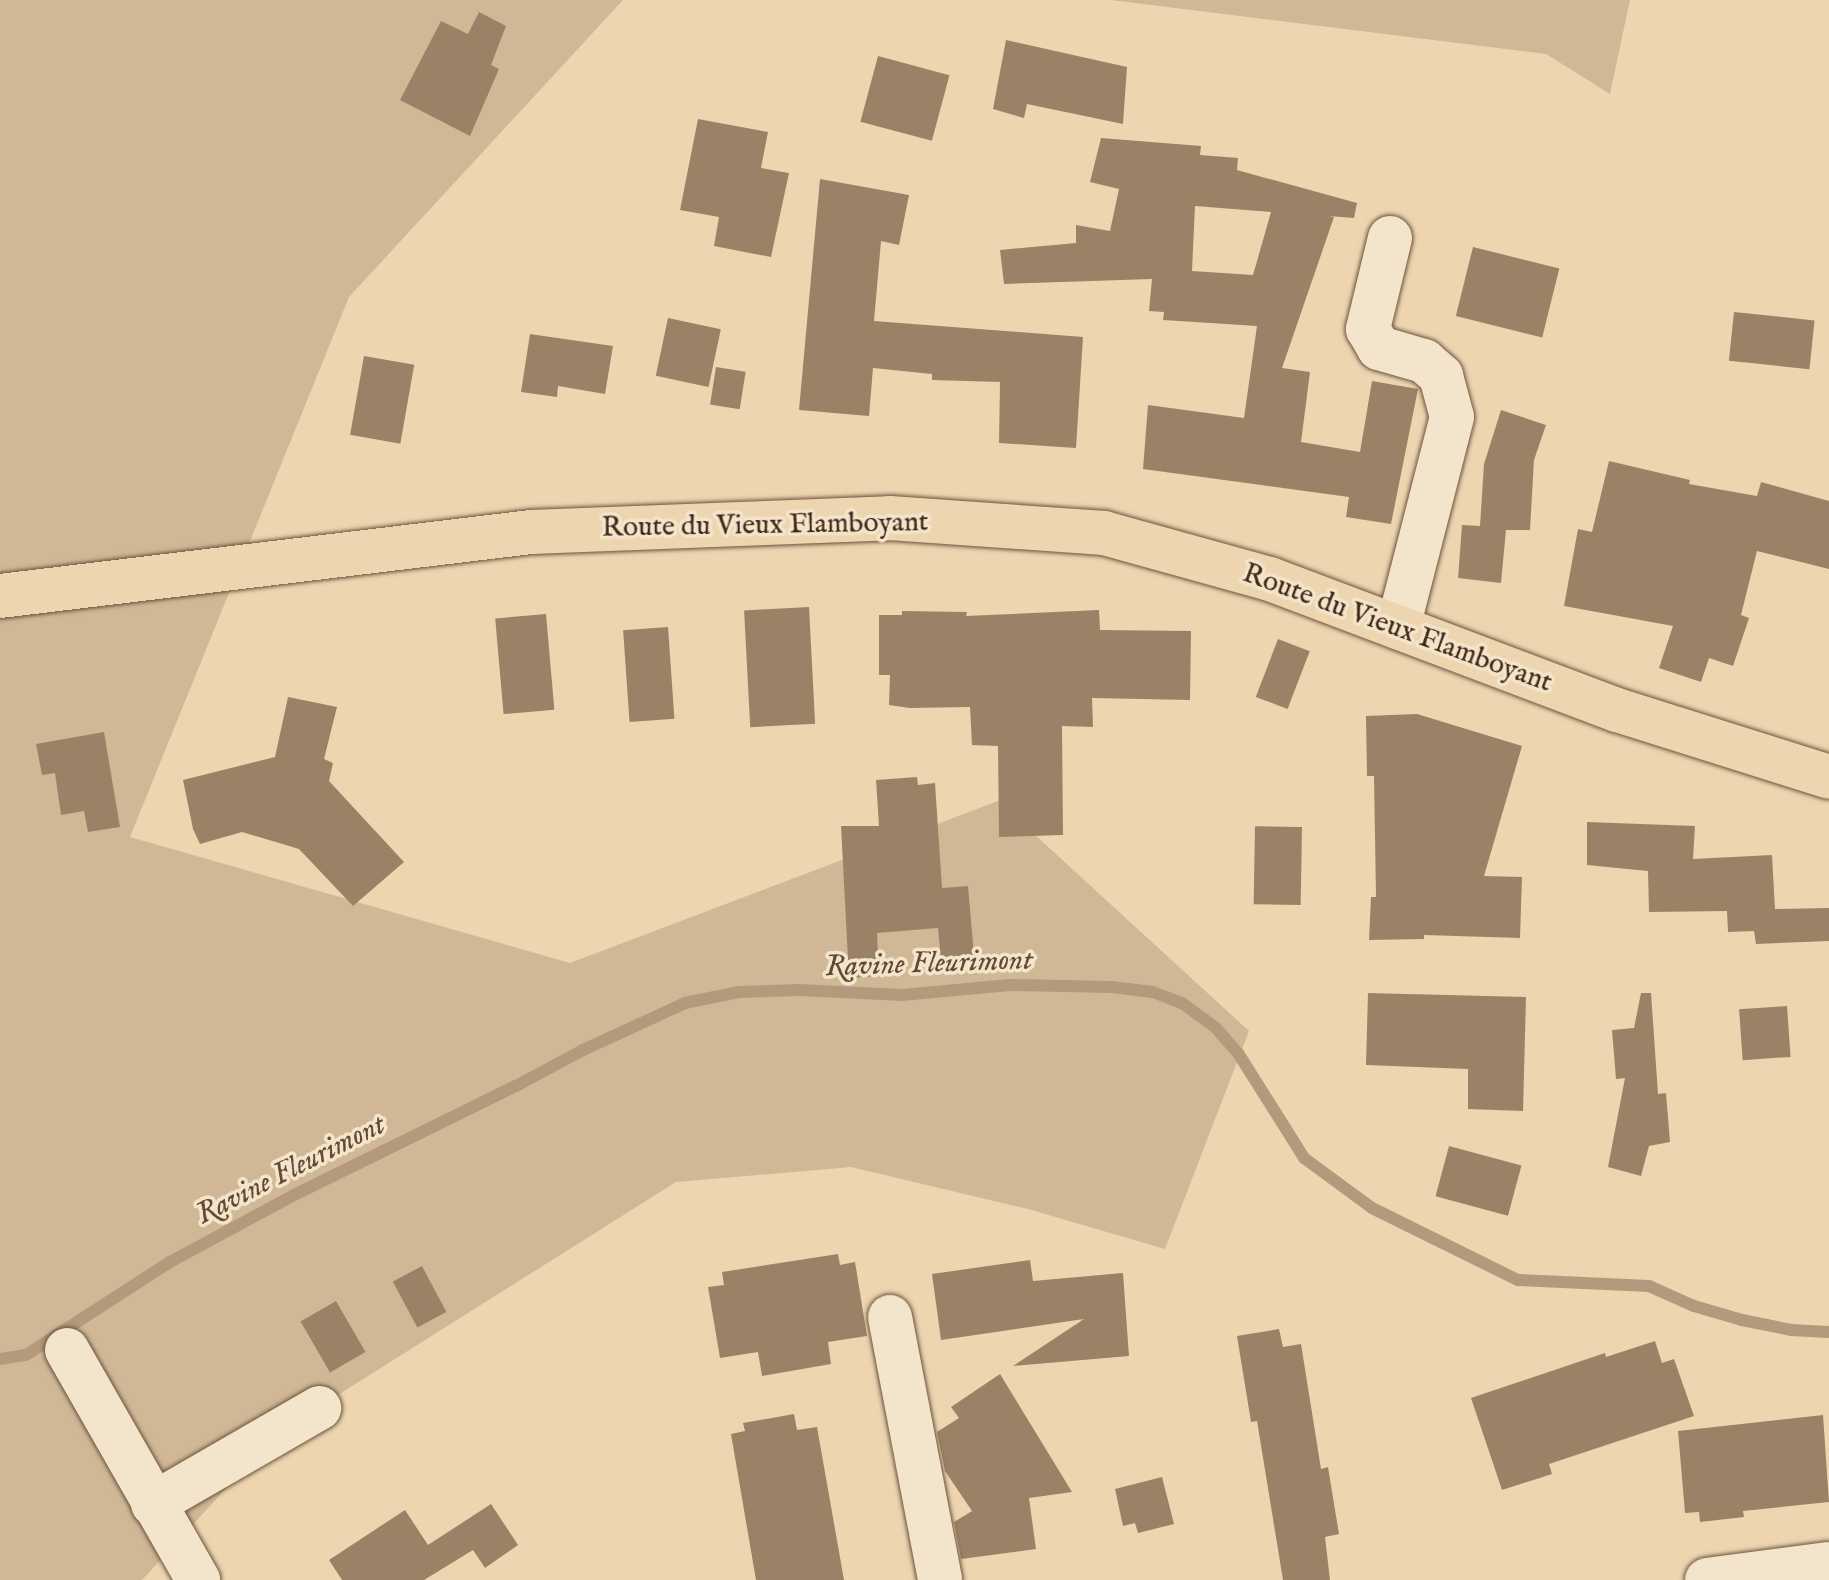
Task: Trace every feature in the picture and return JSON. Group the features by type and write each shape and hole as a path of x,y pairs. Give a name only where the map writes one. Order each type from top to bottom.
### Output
{"main road":[{"name":"Route du Vieux Flamboyant","path":"0,596 531,532 890,518 1104,533 1270,579 1617,710 1829,777"}],"street":[{"path":"1390,238 1368,329 1379,348 1424,361 1441,376 1452,417 1398,627"},
{"path":"890,1317 940,1580"},
{"path":"67,1350 198,1580"},
{"path":"153,1504 319,1408"},
{"path":"1707,1580 1829,1564"}],"shaded area":[{"path":"0,0 623,0 349,297 130,837 570,963 998,801 1249,1031 1165,1249 1028,1209 851,1167 676,1182 276,1434 142,1580 0,1580"},
{"path":"1111,0 1630,0 1610,94 1546,54"}],"building":[{"path":"479,12 506,26 491,65 499,69 470,136 400,100 441,21 468,34"},
{"path":"1006,40 1127,67 1123,124 1027,104 1024,118 993,109"},
{"path":"878,56 949,75 932,141 860,122"},
{"path":"698,119 768,132 761,168 789,173 771,257 714,246 719,217 680,210"},
{"path":"1101,138 1201,146 1200,155 1238,158 1237,170 1357,203 1354,218 1329,216 1334,217 1282,368 1310,372 1301,442 1360,452 1372,381 1418,389 1391,524 1346,517 1349,497 1143,469 1148,405 1244,418 1257,326 1163,320 1164,312 1149,311 1152,279 1004,284 1000,250 1076,243 1076,225 1110,231 1119,189 1090,182","holes":["1195,206 1271,212 1253,275 1192,271"]},
{"path":"820,179 909,195 899,245 881,241 874,321 1083,337 1076,448 999,443 1000,382 932,380 932,374 873,368 869,416 799,410"},
{"path":"1473,247 1559,269 1542,337 1456,316"},
{"path":"1734,312 1815,320 1809,369 1729,361"},
{"path":"668,318 721,329 709,387 656,376"},
{"path":"530,334 613,346 605,394 558,386 557,397 521,392"},
{"path":"364,356 414,365 400,444 350,435"},
{"path":"716,367 746,372 740,409 710,405"},
{"path":"1501,410 1546,425 1534,460 1530,530 1506,530 1501,583 1458,578 1462,525 1480,526 1484,464"},
{"path":"1609,461 1690,480 1689,484 1757,496 1761,482 1829,501 1829,569 1757,551 1741,615 1749,618 1733,666 1709,658 1701,682 1659,668 1673,626 1564,606 1578,529 1592,532"},
{"path":"809,607 815,724 750,727 744,610"},
{"path":"1099,610 1100,630 1191,631 1190,700 1092,698 1093,727 1062,726 1063,835 999,837 998,746 972,745 970,707 910,708 889,705 890,675 879,675 879,615 902,615 902,611 967,612 966,616"},
{"path":"546,614 554,710 504,714 495,618"},
{"path":"668,627 674,719 630,722 623,630"},
{"path":"1278,639 1310,651 1288,709 1256,697"},
{"path":"288,697 337,707 324,759 333,763 329,781 404,862 353,906 299,849 242,832 200,844 193,829 183,780 275,757"},
{"path":"1417,714 1522,746 1484,876 1522,877 1520,938 1424,935 1424,939 1369,940 1371,897 1376,897 1374,776 1367,776 1366,716"},
{"path":"104,732 120,827 88,832 84,811 61,815 55,773 42,775 36,744"},
{"path":"917,777 918,785 935,783 942,888 968,886 975,967 942,969 938,928 877,933 879,976 849,978 841,826 879,826 876,780"},
{"path":"1587,822 1695,826 1693,859 1772,855 1775,909 1829,908 1829,941 1756,944 1754,931 1728,932 1727,911 1649,912 1648,871 1587,865"},
{"path":"1255,826 1302,827 1301,905 1254,904"},
{"path":"1368,993 1526,997 1523,1111 1468,1109 1468,1069 1366,1065"},
{"path":"1641,993 1651,993 1658,1094 1666,1093 1670,1142 1649,1146 1641,1176 1608,1167 1625,1078 1616,1079 1612,1030 1634,1028"},
{"path":"1787,1006 1791,1057 1743,1060 1739,1009"},
{"path":"1449,1146 1521,1165 1508,1216 1436,1196"},
{"path":"838,1254 840,1265 855,1262 867,1336 828,1342 831,1364 762,1376 758,1352 720,1358 708,1287 724,1285 722,1272"},
{"path":"1030,1260 1033,1281 1123,1273 1129,1356 1013,1366 1084,1319 941,1340 932,1274"},
{"path":"422,1266 446,1312 417,1327 393,1281"},
{"path":"336,1301 366,1352 330,1373 300,1322"},
{"path":"1279,1329 1283,1347 1301,1344 1321,1469 1328,1467 1339,1534 1325,1537 1330,1580 1283,1580 1257,1421 1251,1422 1237,1336"},
{"path":"1655,1341 1662,1363 1674,1359 1694,1416 1549,1464 1552,1474 1502,1490 1471,1398 1605,1353 1606,1357"},
{"path":"1000,1374 1072,1492 1029,1498 1036,1549 961,1559 954,1522 972,1511 945,1471 937,1432 959,1418 951,1407"},
{"path":"794,1414 797,1430 817,1427 844,1580 756,1580 731,1434 745,1431 743,1423"},
{"path":"1823,1415 1829,1502 1743,1511 1744,1517 1700,1522 1699,1512 1685,1513 1678,1431"},
{"path":"1162,1477 1174,1524 1138,1533 1135,1523 1123,1526 1115,1489"},
{"path":"491,1504 518,1545 485,1568 473,1550 424,1580 342,1580 329,1560 405,1510 428,1545"}],"waterway":[{"name":"Ravine Fleurimont","path":"0,1359 26,1355 170,1262 294,1195 583,1050 685,1003 738,992 799,990 902,995 1010,985 1111,987 1153,992 1182,1003 1216,1028 1238,1053 1304,1158 1372,1208 1518,1280 1649,1286 1694,1306 1742,1320 1791,1330 1829,1332"}]}
